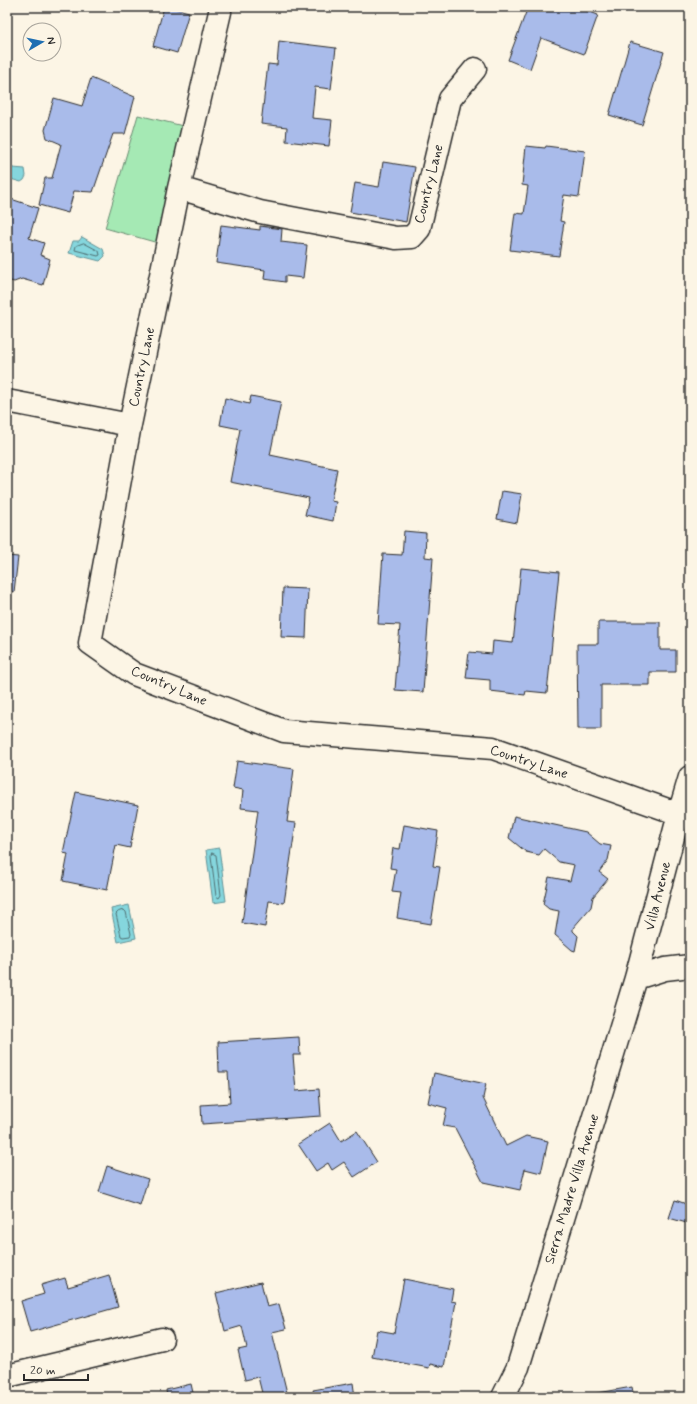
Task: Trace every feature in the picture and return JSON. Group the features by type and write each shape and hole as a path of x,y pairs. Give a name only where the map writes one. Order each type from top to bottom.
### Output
{"street":[{"name":"Country Lane","path":"220,12 179,188 121,423 90,643 134,674 284,731 493,748 679,814"},
{"name":"Country Lane","path":"179,188 260,212 396,238 412,237 418,229 450,99 476,69"},
{"path":"7,401 121,423"},
{"path":"679,814 690,777"},
{"name":"Villa Avenue","path":"636,978 679,814"},
{"path":"636,978 666,969 690,966"},
{"name":"Sierra Madre Villa Avenue","path":"503,1397 518,1368 636,978"},
{"path":"7,1376 162,1339"}],"green space":[{"path":"138,115 183,126 158,243 105,228"}],"water":[{"path":"7,163 13,168 25,169 26,176 24,180 21,182 7,178"},
{"path":"82,237 103,249 105,256 100,261 69,253 73,241 79,241"},
{"path":"219,848 226,901 213,903 206,850"},
{"path":"129,905 136,938 118,942 111,909"}],"building":[{"path":"107,7 123,7 123,9"},
{"path":"164,7 189,12 177,53 153,46"},
{"path":"528,7 532,9 533,7 577,7 598,15 584,54 541,38 530,69 508,60"},
{"path":"279,41 336,48 331,89 315,87 312,118 332,120 329,146 286,141 287,127 261,124 268,64 277,65"},
{"path":"630,42 664,52 642,125 609,115"},
{"path":"91,78 135,97 125,134 113,134 93,192 74,191 68,213 39,205 45,178 52,178 61,144 47,138 45,130 54,98 82,106"},
{"path":"526,146 545,148 546,146 585,151 579,197 564,195 560,221 564,222 559,256 510,250 515,213 524,214 528,186 522,185"},
{"path":"383,162 415,167 406,222 350,212 355,183 379,187"},
{"path":"11,199 38,208 29,238 44,243 40,255 50,259 43,285 22,279 14,282 7,280 7,213"},
{"path":"221,225 260,230 260,226 282,229 281,242 307,245 303,278 285,276 285,282 264,279 265,270 216,263"},
{"path":"251,396 281,402 270,455 337,469 331,501 336,502 333,521 305,515 309,498 230,482 240,429 220,425 225,398 249,404"},
{"path":"502,491 522,494 517,523 497,519"},
{"path":"404,531 426,533 425,557 433,558 423,692 395,690 400,625 378,624 383,554 402,555"},
{"path":"7,556 18,557 14,592 7,591"},
{"path":"521,568 559,572 547,693 526,691 525,695 490,691 490,680 466,678 469,652 492,654 493,641 513,643"},
{"path":"283,588 308,589 306,638 281,637"},
{"path":"598,622 660,622 660,650 676,650 676,672 650,672 650,685 601,685 601,729 578,729 577,644 598,644"},
{"path":"237,761 294,769 287,822 296,823 284,903 269,901 265,927 242,923 258,810 241,808 243,790 233,788"},
{"path":"76,792 138,805 130,848 116,845 107,890 63,881 68,854 63,853"},
{"path":"514,816 586,832 600,844 611,846 608,860 599,872 608,879 593,897 591,907 573,928 573,931 578,936 575,951 555,935 559,911 549,909 543,904 549,877 570,881 574,865 559,862 544,849 539,855 526,852 509,838"},
{"path":"404,825 438,831 433,866 440,867 431,924 397,918 401,893 392,892 396,869 390,868 393,848 400,849"},
{"path":"299,1037 300,1055 293,1055 296,1091 319,1089 321,1116 202,1124 201,1105 230,1103 228,1072 219,1072 218,1042"},
{"path":"434,1073 486,1084 483,1098 506,1146 526,1136 548,1141 541,1173 525,1169 520,1190 483,1182 455,1128 443,1126 447,1108 428,1103"},
{"path":"330,1123 341,1141 357,1131 377,1162 354,1177 344,1162 332,1170 328,1163 316,1171 298,1144"},
{"path":"107,1166 148,1179 140,1205 99,1192"},
{"path":"675,1200 689,1205 690,1201 690,1224 669,1218"},
{"path":"109,1275 118,1307 30,1332 21,1301 44,1294 41,1285 65,1278 68,1287"},
{"path":"404,1279 453,1289 451,1301 456,1302 444,1367 430,1364 429,1368 372,1357 377,1330 394,1333"},
{"path":"261,1282 267,1307 279,1304 286,1329 272,1332 288,1397 263,1397 258,1377 245,1380 238,1350 247,1348 242,1326 225,1331 216,1293"},
{"path":"353,1383 355,1397 315,1397 313,1390"},
{"path":"191,1384 194,1397 167,1397 166,1390"},
{"path":"632,1387 634,1397 587,1397 587,1395"}]}
